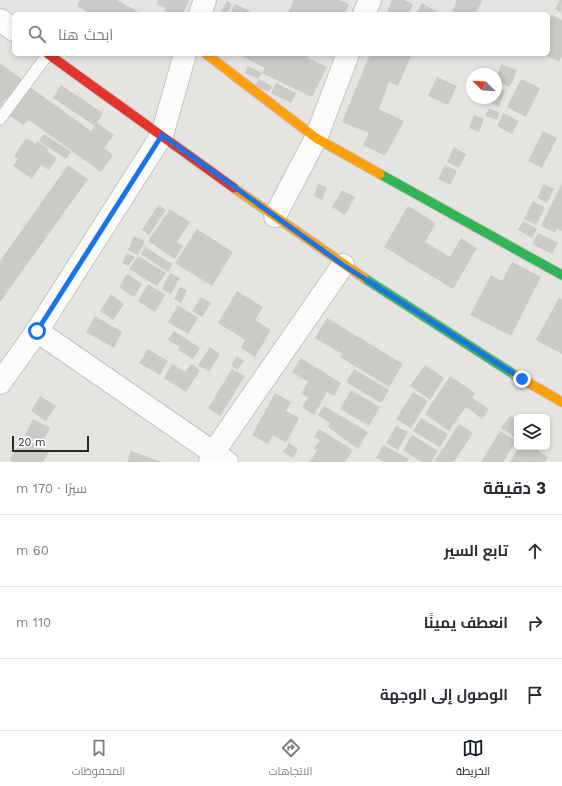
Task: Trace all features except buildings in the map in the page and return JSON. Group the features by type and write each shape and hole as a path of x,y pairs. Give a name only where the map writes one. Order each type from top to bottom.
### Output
{"street":[{"path":"201,12 205,0"},
{"path":"365,12 370,0"},
{"path":"0,20 12,29"},
{"path":"51,56 343,265 522,379 562,402"},
{"path":"0,383 37,331 162,135 184,56"},
{"path":"209,56 316,138 562,275"},
{"path":"275,216 316,138 347,56"},
{"path":"37,331 216,459 343,265"}],"lane":[{"path":"0,119 47,56"}],"traffic: fast":[{"path":"380,174 562,275"},
{"path":"364,278 515,375"}],"traffic: slow":[{"path":"209,56 316,138 380,174"},
{"path":"234,188 364,278"},
{"path":"515,375 562,402"}],"traffic: jam":[{"path":"51,56 234,188"}],"route":[{"path":"37,331 162,135 343,265 522,379"}]}
